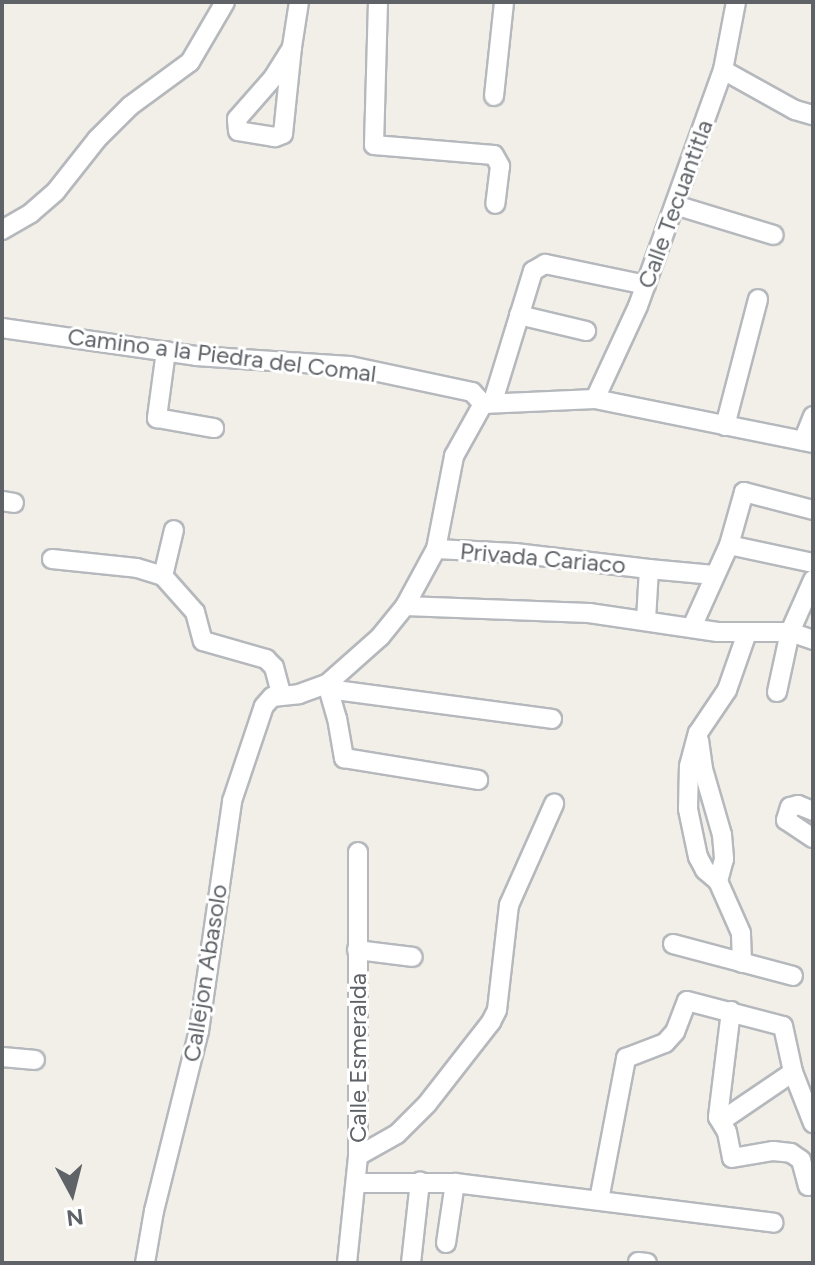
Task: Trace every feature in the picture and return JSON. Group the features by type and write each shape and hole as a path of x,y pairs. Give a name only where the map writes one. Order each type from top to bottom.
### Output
{"street":[{"path":"2,230 31,213 56,191 97,139 130,106 190,62 225,2"},
{"path":"292,47 273,78 237,119 238,131 275,137 283,134 299,2"},
{"path":"378,2 374,145 494,155 500,166 495,204"},
{"path":"494,96 504,2"},
{"name":"Calle Tecuantitla","path":"595,399 646,285 723,70 736,2"},
{"path":"723,70 795,110 813,115"},
{"path":"675,205 774,235"},
{"path":"328,686 380,637 405,606 436,549 454,456 488,403 533,271 545,264 646,285"},
{"path":"725,426 758,299"},
{"path":"519,315 586,331"},
{"name":"Camino a la Piedra del Comal","path":"2,328 166,351 350,366 472,392 488,403"},
{"path":"166,351 157,418 214,428"},
{"path":"488,403 595,399 808,442 813,416"},
{"path":"692,627 729,545 744,492 813,510"},
{"path":"163,576 174,530"},
{"path":"729,545 813,563"},
{"name":"Privada Cariaco","path":"436,549 515,553 649,569 646,619"},
{"path":"52,559 137,568 163,576 195,612 203,641 266,659 274,667 281,694 299,694 328,686 552,719"},
{"path":"649,569 714,575"},
{"path":"777,692 790,632 813,580"},
{"path":"405,606 589,613 747,633 790,632 813,640"},
{"path":"742,963 741,933 718,881 705,870 691,832 689,766 698,733 727,690 747,633"},
{"path":"328,686 342,751 350,762 478,780"},
{"name":"Callejon Abasolo","path":"145,1263 157,1196 199,1031 232,801 264,706 281,694"},
{"path":"698,733 703,769 722,835 724,859 718,881"},
{"path":"358,1156 397,1134 407,1124 491,1022 497,1010 509,905 554,804"},
{"path":"813,811 798,805 790,807 786,820 813,838"},
{"name":"Calle Esmeralda","path":"347,1263 358,1156 358,852"},
{"path":"673,944 793,976"},
{"path":"357,950 413,957"},
{"path":"599,1200 626,1058 665,1043 675,1032 687,1001 783,1026 793,1072 813,1123"},
{"path":"731,1011 718,1117 727,1132 732,1158 773,1151 791,1153 801,1160 808,1186"},
{"path":"2,1057 35,1060"},
{"path":"721,1121 793,1072"},
{"path":"412,1258 420,1181"},
{"path":"357,1183 455,1183 774,1223"},
{"path":"446,1243 455,1183"}]}
